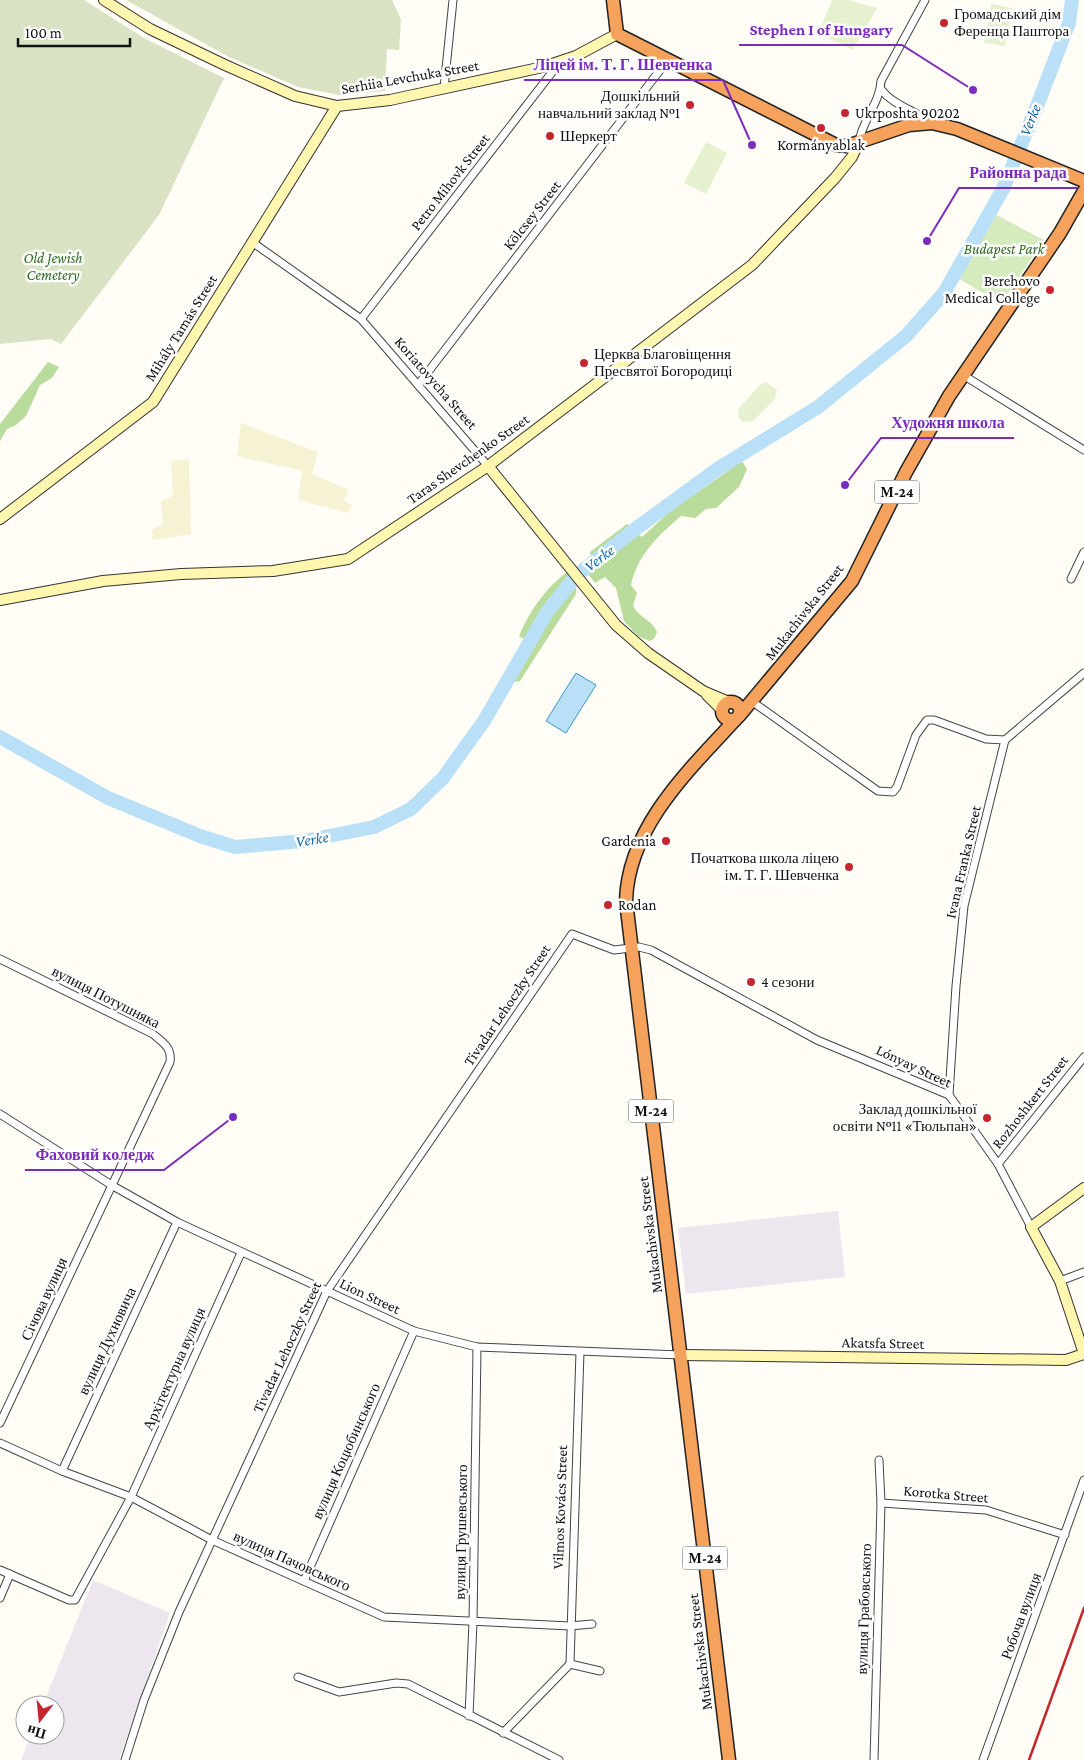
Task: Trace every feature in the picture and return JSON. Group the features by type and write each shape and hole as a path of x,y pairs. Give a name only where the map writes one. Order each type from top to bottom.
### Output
{"highway":[{"path":"613,0 617,34 836,145 847,146 910,125 932,123 958,129 1084,181"},
{"name":"Mukachivska Street","path":"729,1760 631,947 626,884 636,851 656,814 721,735 738,718 750,700 762,691 852,581 906,472 949,396 1060,233 1084,191"},
{"name":"Mukachivska Street","path":"727,707 750,700"},
{"path":"727,707 730,721 738,718"},
{"path":"721,735 727,707"}],"street":[{"name":"Serhiia Levchuka Street","path":"104,0 150,29 225,65 295,96 337,106 390,100 543,67 576,56 617,34"},
{"path":"444,88 453,0"},
{"path":"859,142 861,130 880,89 881,81 926,0"},
{"name":"Petro Mihovk Street","path":"361,319 560,61"},
{"name":"Kölcsey Street","path":"418,385 667,61"},
{"path":"880,89 886,96 920,113 932,123"},
{"name":"Mihály Tamás Street","path":"0,519 153,402 337,106"},
{"name":"Taras Shevchenko Street","path":"0,600 103,581 181,574 273,572 348,559 488,466 752,265 834,178 852,157 859,142"},
{"name":"Koriatovycha Street","path":"252,242 361,319 488,466 616,625 648,653 727,707"},
{"path":"963,375 1084,450"},
{"path":"1071,579 1084,552"},
{"path":"750,700 824,754 884,793 893,792 897,787 916,735 927,720 934,720 986,739 1006,740 1084,673"},
{"name":"Ivana Franka Street","path":"949,1095 956,986 964,906 1006,740"},
{"name":"Tivadar Lehoczky Street","path":"125,1760 144,1700 179,1612 327,1291 572,934 614,950 631,947"},
{"name":"Lónyay Street","path":"631,947 651,950 817,1040 949,1095 998,1164 1032,1226 1060,1281 1084,1355"},
{"name":"вулиця Потушняка","path":"0,959 153,1034 169,1047 171,1053 170,1062 113,1186"},
{"name":"Rozhoshkert Street","path":"998,1164 1084,1056"},
{"name":"Lion Street","path":"0,1114 113,1186 177,1222 414,1331 478,1347 681,1355"},
{"name":"Січова вулиця","path":"0,1423 113,1186"},
{"path":"1032,1226 1084,1188"},
{"name":"вулиця Духновича","path":"62,1471 177,1222"},
{"name":"Архітектурна вулиця","path":"10,1574 75,1600 131,1497 241,1253"},
{"path":"1060,1281 1084,1272"},
{"name":"вулиця Коцюбинського","path":"304,1581 414,1331"},
{"name":"вулиця Грушевського","path":"469,1716 473,1622 478,1347"},
{"name":"Vilmos Kovács Street","path":"570,1664 580,1352"},
{"name":"Akatsfa Street","path":"681,1355 1066,1360 1084,1355"},
{"name":"вулиця Пачовського","path":"0,1443 62,1471 131,1497 212,1540 384,1617 570,1626 592,1624"},
{"name":"вулиця Грабовського","path":"874,1760 881,1503 879,1460"},
{"name":"Робоча вулиця","path":"983,1760 1084,1480"},
{"name":"Korotka Street","path":"881,1503 986,1510 1065,1535"},
{"path":"0,1570 10,1574 0,1598"},
{"path":"503,1733 570,1664 600,1671"},
{"path":"298,1677 339,1692 396,1683 408,1684 559,1760"}],"shaded area":[{"path":"241,423 318,452 312,474 349,490 344,500 352,506 348,513 298,500 302,471 237,456"},
{"path":"189,459 191,534 153,540 152,530 163,524 161,501 173,496 171,461"},
{"path":"838,1211 845,1277 686,1294 678,1228"},
{"path":"93,1580 170,1613 119,1760 21,1760 27,1745 65,1745 65,1695 47,1695"}],"green space":[{"name":"Old Jewish Cemetery","path":"0,0 84,0 144,38 224,78 159,215 61,344 51,339 0,344"},
{"path":"126,0 392,0 401,19 399,50 387,49 385,91 339,95 298,87 229,57"},
{"path":"832,0 848,0 877,8 853,50 818,34"},
{"path":"991,4 1012,8 1005,46 984,43"},
{"path":"706,142 727,153 706,194 684,183"},
{"name":"Budapest Park","path":"993,213 1044,240 1001,304 958,278"},
{"path":"48,362 59,367 52,378 40,385 26,416 16,425 7,429 0,441 0,424"},
{"path":"766,382 777,390 775,399 753,421 743,422 739,418 738,409 761,384"},
{"path":"742,461 747,469 739,487 716,508 706,509 695,518 681,516 657,538 644,555 634,574 631,585 637,593 633,605 638,613 652,624 657,632 654,639 649,641 638,636 624,621 616,588 605,577 595,583 588,574 593,565 590,552 627,524 642,537 668,513"},
{"path":"567,572 576,583 576,594 520,681 514,682 532,644 519,636 523,626 545,593"}],"water":[{"path":"576,673 596,685 566,733 546,721"}],"waterway":[{"name":"Verke","path":"0,737 108,798 200,836 235,847 304,841 374,827 411,809 443,778 484,721 547,612 577,575 638,527 719,468 818,407 906,336 944,293 1003,189 1069,23 1072,0"}],"railway":[{"path":"1029,1760 1084,1608"}],"place":[{"name":"Громадський дім Ференца Паштора","path":"944,23"},
{"name":"Stephen I of Hungary","path":"973,90"},
{"name":"Дошкільний навчальний заклад №1","path":"690,105"},
{"name":"Ukrposhta 90202","path":"845,113"},
{"name":"Kormányablak","path":"821,128"},
{"name":"Шеркерт","path":"550,136"},
{"name":"Ліцей ім. Т. Г. Шевченка","path":"752,145"},
{"name":"Районна рада","path":"927,241"},
{"name":"Berehovo Medical College","path":"1050,290"},
{"name":"Церква Благовіщення Пресвятої Богородиці","path":"584,363"},
{"name":"Художня школа","path":"845,485"},
{"name":"Gardenia","path":"666,841"},
{"name":"Початкова школа ліцею ім. Т. Г. Шевченка","path":"849,867"},
{"name":"Rodan","path":"608,905"},
{"name":"4 сезони","path":"751,982"},
{"name":"Фаховий коледж","path":"233,1117"},
{"name":"Заклад дошкільної освіти №11 «Тюльпан»","path":"987,1118"}]}
